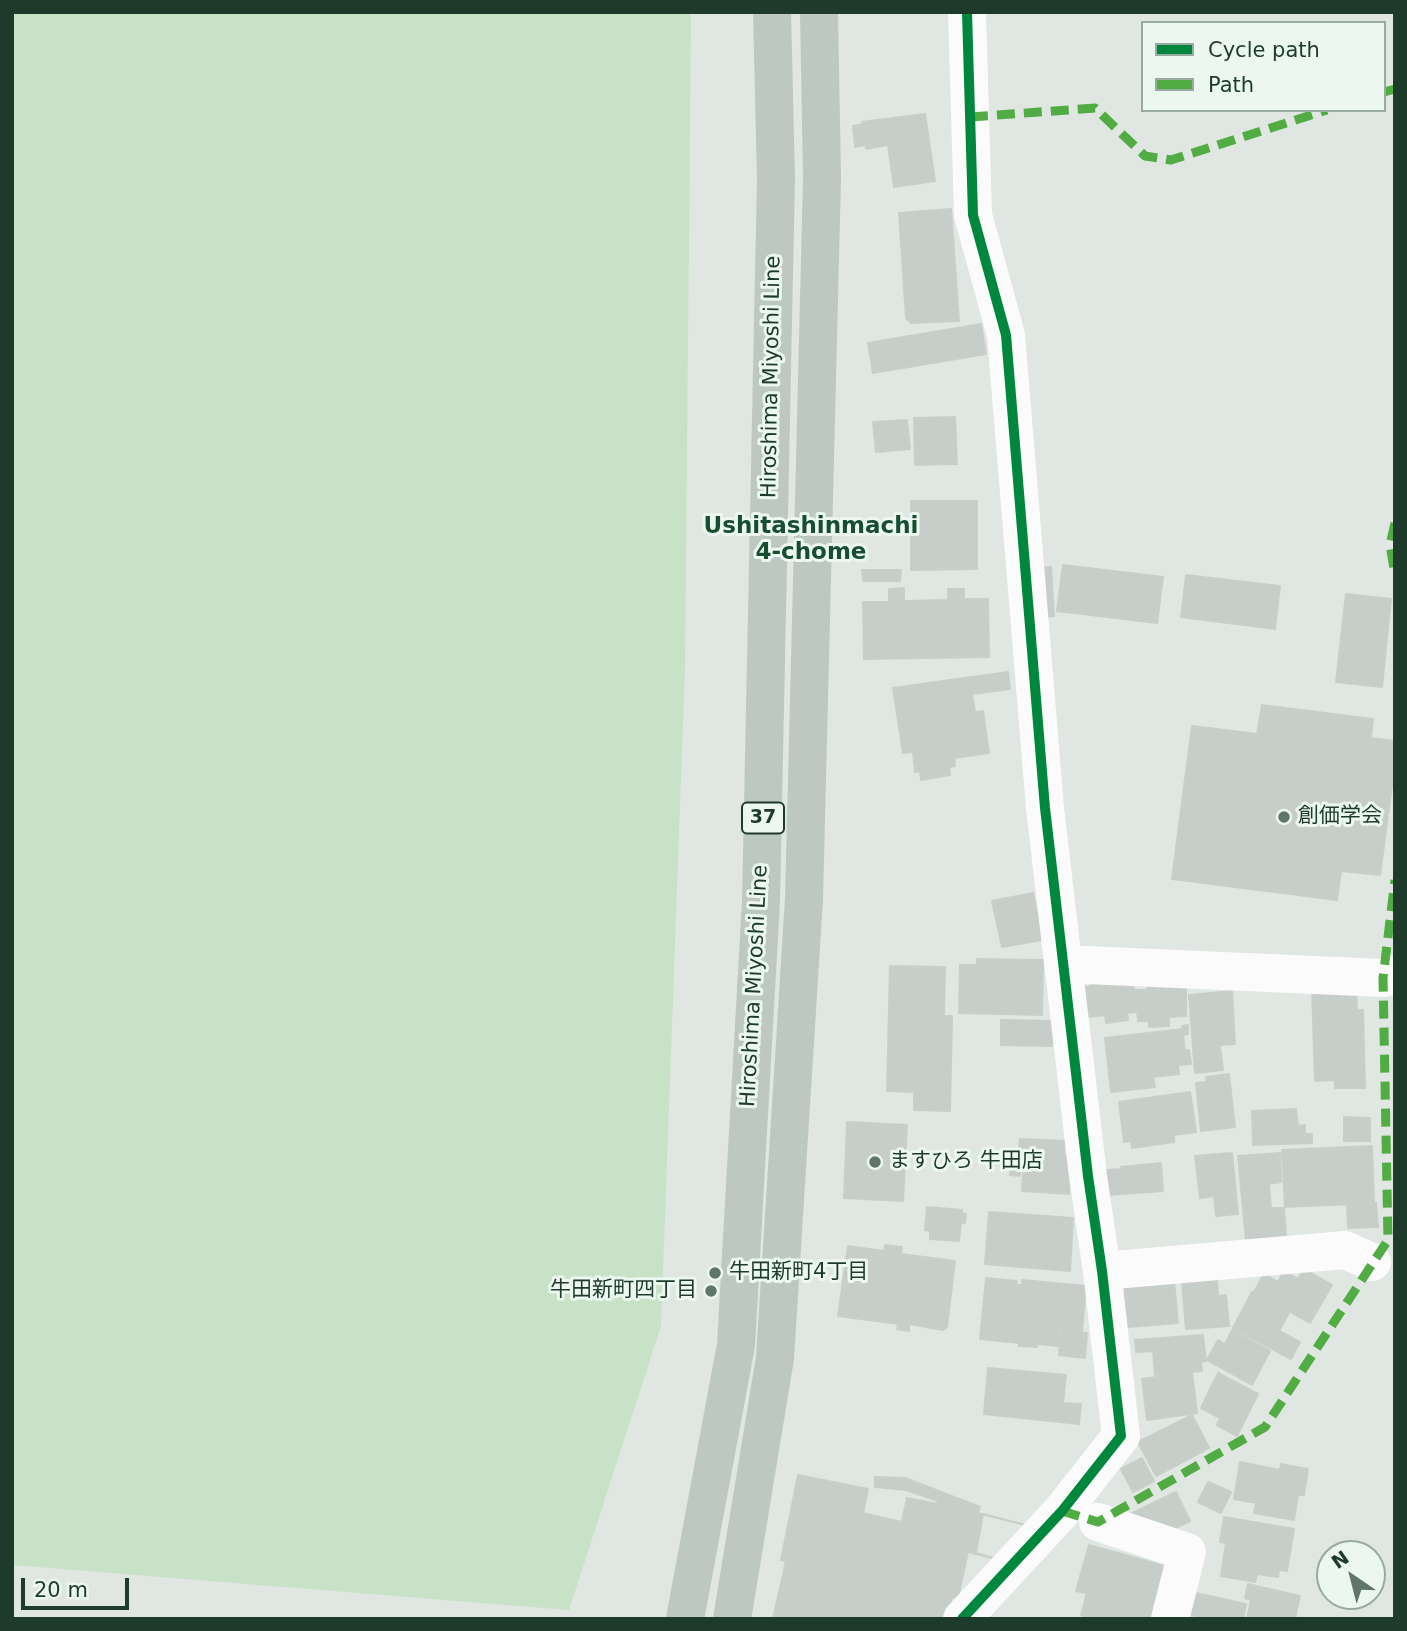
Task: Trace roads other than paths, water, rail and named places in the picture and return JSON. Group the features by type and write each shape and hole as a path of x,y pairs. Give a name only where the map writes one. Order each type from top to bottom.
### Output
{"main road":[{"name":"Hiroshima Miyoshi Line","path":"685,1619 736,1345 761,901 776,178 772,12"},
{"name":"Hiroshima Miyoshi Line","path":"732,1619 775,1358 804,899 822,192 819,12"}],"street":[{"path":"962,1619 1062,1511 1121,1436 1045,808 1006,335 973,215 967,12"},
{"path":"1063,964 1383,978 1395,975"},
{"path":"1102,1270 1345,1250 1372,1262"},
{"path":"1098,1522 1187,1552 1170,1619"}],"place":[{"name":"創価学会","path":"1284,817"},
{"name":"ますひろ 牛田店","path":"875,1162"},
{"name":"牛田新町4丁目","path":"715,1273"},
{"name":"牛田新町四丁目","path":"711,1291"}],"district":[{"name":"Ushitashinmachi 4-chome","path":"811,540"}]}
